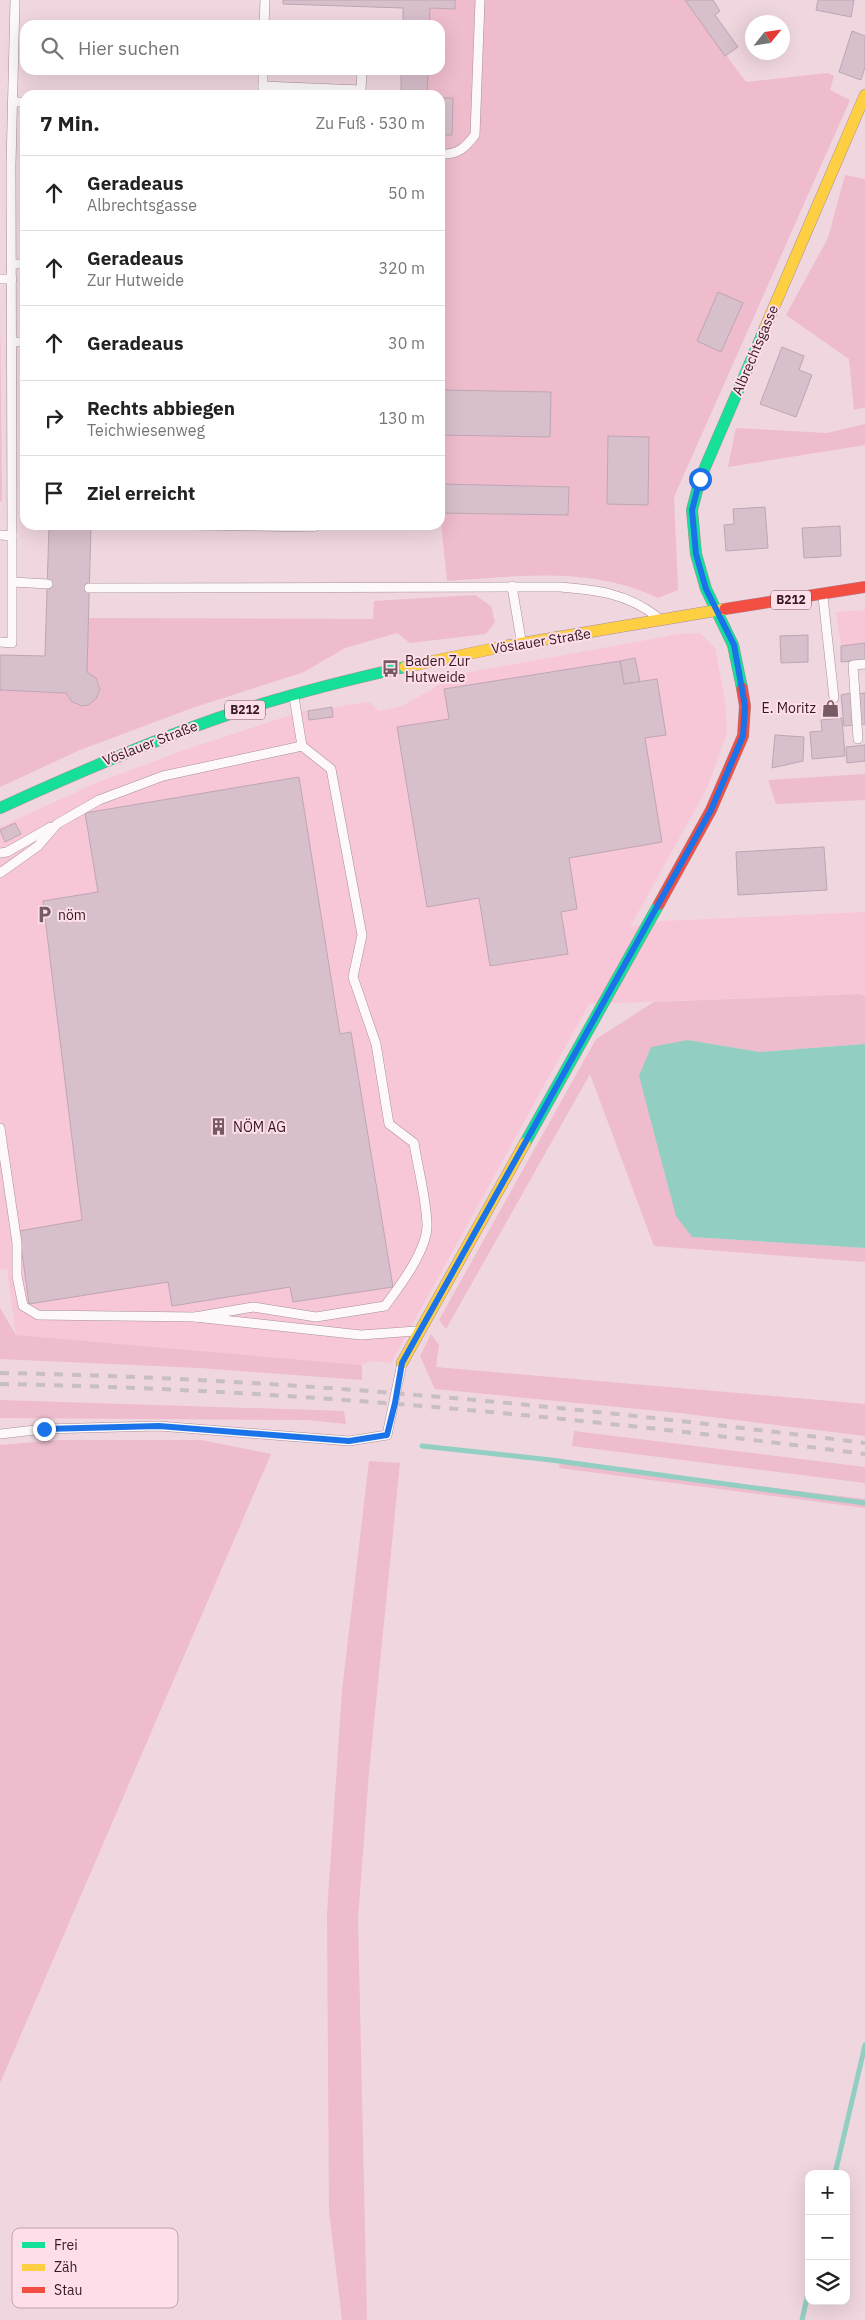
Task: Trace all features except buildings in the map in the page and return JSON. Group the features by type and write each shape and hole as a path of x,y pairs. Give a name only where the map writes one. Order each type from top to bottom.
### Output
{"street":[{"name":"Albrechtsgasse","path":"402,1363 711,810 743,736 745,706 734,645 706,589 696,554 692,510 700,479 865,95"},
{"name":"Vöslauer Straße","path":"0,808 101,762 200,724 294,694 391,669 462,654 865,587"}],"lane":[{"path":"0,642 12,643 11,166 15,0"},
{"path":"264,20 265,0"},
{"path":"445,155 465,148 475,134 480,0"},
{"path":"263,75 263,90"},
{"path":"361,90 362,75"},
{"path":"12,102 20,102"},
{"path":"0,166 11,166"},
{"path":"12,264 20,264"},
{"path":"0,279 12,279"},
{"path":"12,342 20,342"},
{"path":"0,535 12,536"},
{"path":"13,582 48,584"},
{"path":"512,586 522,644"},
{"path":"89,588 560,587 601,590 640,604 662,620"},
{"path":"823,594 834,698"},
{"path":"858,739 853,665 865,664"},
{"path":"195,1317 253,1307 316,1317 385,1306 400,1286 421,1249 427,1225 414,1143 389,1124 376,1044 353,978 362,934 331,769 302,746 294,694"},
{"path":"0,853 7,852 99,800 163,776 302,746"},
{"path":"0,873 38,846 57,824"},
{"path":"0,1128 17,1243 17,1276 23,1306 38,1315 195,1317 361,1335 422,1330"},
{"path":"0,1434 44,1429 159,1426 349,1441 387,1435 402,1363"}],"shaded area":[{"path":"455,0 685,0 746,82 828,73 834,76 830,90 850,100 674,497 678,590 658,598 633,588 581,577 528,576 447,581 442,530 445,530 445,513 568,515 569,487 445,484 445,135 452,135 445,112 445,90 427,90 428,75 445,75 445,20 429,20 430,8 455,9"},
{"path":"845,175 865,179 865,407 854,410 849,359 786,315 828,238"},
{"path":"0,299 2,501 0,501"},
{"path":"865,424 865,445 728,467 736,428 827,433"},
{"path":"475,595 491,606 495,622 486,634 410,643 397,633 345,648 304,672 192,708 80,750 0,787 0,690 66,693 73,702 80,706 88,705 99,694 100,686 96,679 87,672 88,618 373,619 374,601"},
{"path":"865,610 865,643 841,646 836,612"},
{"name":"nöm","path":"700,633 715,648 725,701 727,733 707,788 630,927 662,921 865,912 865,996 859,994 589,1004 391,1363 371,1361 362,1365 16,1335 7,1269 0,1270 0,827 96,783 187,749 300,712 369,702 379,711 402,706 431,690 449,676 679,634"},
{"path":"865,774 865,800 776,804 768,780"},
{"path":"859,994 865,996 865,1044 760,1052 688,1040 692,1237 865,1248 865,1262 654,1246 590,1074 446,1329 439,1320 596,1039 654,1002"},
{"path":"688,1040 760,1052 865,1044 865,1248 692,1237 676,1216 639,1076 651,1047"},
{"path":"0,1308 16,1335 362,1365 362,1380 200,1368 0,1359"},
{"path":"431,1334 439,1345 436,1367 865,1404 865,1436 680,1413 435,1389 420,1356"},
{"path":"0,1400 344,1411 346,1424 307,1420 0,1418"},
{"path":"574,1431 865,1467 865,1483 572,1446"},
{"path":"60,1440 201,1440 271,1454 0,2083 0,1445"},
{"path":"369,1461 400,1463 369,1772 358,1919 367,2320 342,2320 329,2211 327,1913 342,1691"},
{"path":"560,1462 865,1499 865,1508 559,1468"}],"waterway":[{"path":"422,1446 551,1460 865,1503"},
{"path":"836,2170 865,2045"},
{"path":"802,2320 805,2305"}],"railway":[{"path":"0,1373 217,1381 434,1396 542,1406 865,1443"},
{"path":"0,1384 217,1392 434,1407 650,1428 865,1454"}],"traffic: fast":[{"path":"742,688 733,645 706,589 696,554 692,510 700,479 765,328"},
{"path":"0,808 108,760 218,718 311,690 405,667"},
{"path":"525,1143 659,904"}],"traffic: slow":[{"path":"765,328 865,95"},
{"path":"405,667 506,646 725,609"},
{"path":"402,1363 525,1143"}],"traffic: jam":[{"path":"725,609 865,587"},
{"path":"659,904 711,810 743,736 745,706 742,688"}],"place":[{"name":"Baden Zur Hutweide","path":"391,669"},
{"name":"E. Moritz","path":"830,708"},
{"name":"nöm","path":"44,915"},
{"name":"NÖM AG","path":"219,1127"}],"route":[{"path":"44,1429 159,1426 349,1441 387,1435 402,1363 711,810 743,736 745,706 734,645 706,589 696,554 692,510 700,479"}]}
